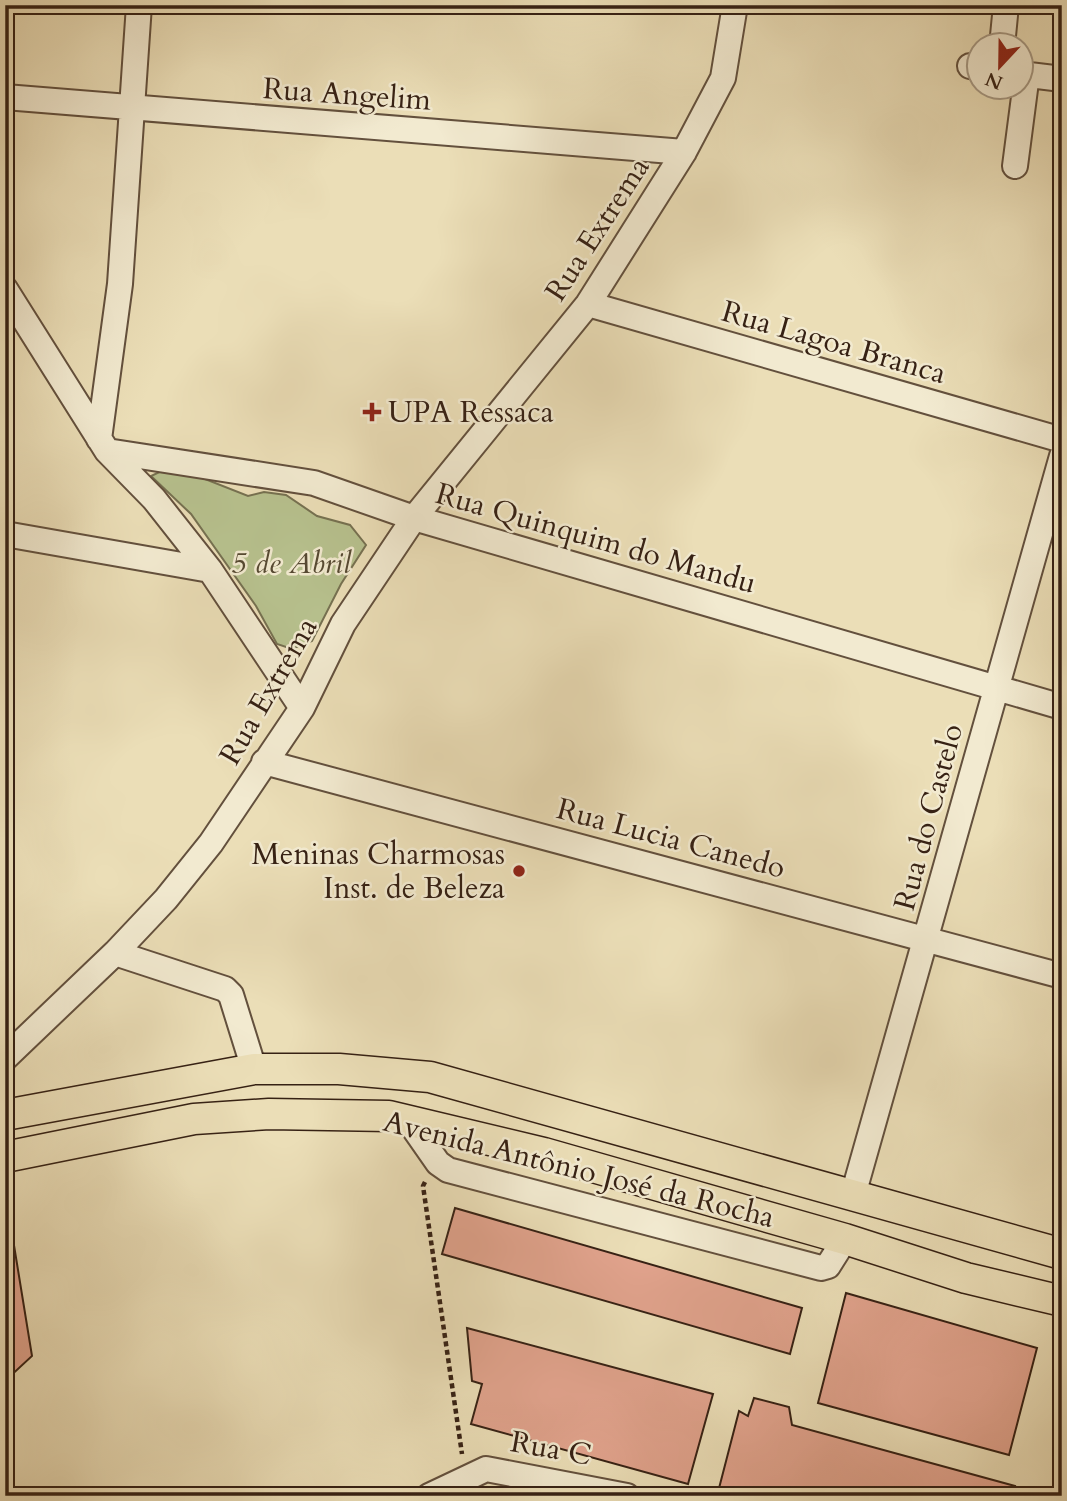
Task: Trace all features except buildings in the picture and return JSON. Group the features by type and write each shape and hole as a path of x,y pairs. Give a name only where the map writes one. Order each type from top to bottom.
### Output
{"main road":[{"name":"Avenida Antônio José da Rocha","path":"5,1115 254,1069 339,1069 430,1077 1062,1254"},
{"name":"Avenida Antônio José da Rocha","path":"5,1157 194,1119 303,1114 389,1116 544,1153 845,1239 966,1278 1062,1301"}],"street":[{"path":"103,445 120,284 139,5"},
{"name":"Rua Extrema","path":"5,1058 115,953 166,899 211,843 302,708 343,624 414,518 588,304 684,152 723,78 736,5"},
{"path":"1003,32 1006,5"},
{"path":"1036,76 1062,79"},
{"name":"Rua Angelim","path":"5,97 684,152"},
{"path":"1015,166 1021,102"},
{"path":"5,289 103,445 154,499 210,570 302,708"},
{"name":"Rua Lagoa Branca","path":"588,304 1062,440"},
{"name":"Rua Quinquim do Mandu","path":"103,445 314,483 414,518 996,690 1062,707"},
{"name":"Rua do Castelo","path":"853,1195 1062,456"},
{"path":"5,534 210,570"},
{"name":"Rua Lucia Canedo","path":"264,762 1062,976"},
{"path":"115,953 225,989 231,995 254,1069"},
{"path":"408,1120 438,1163 448,1170 821,1268 828,1266 845,1239"},
{"name":"Rua C","path":"429,1496 486,1469 627,1496"}],"path":[{"path":"438,1163 423,1186 466,1479"}],"green space":[{"name":"5 de Abril","path":"172,466 248,496 264,492 286,495 317,516 350,525 366,545 341,584 312,641 292,649 277,644 256,606 191,514 151,476"}],"place":[{"name":"UPA Ressaca","path":"372,412"},
{"name":"Meninas Charmosas Inst. de Beleza","path":"519,871"}]}
